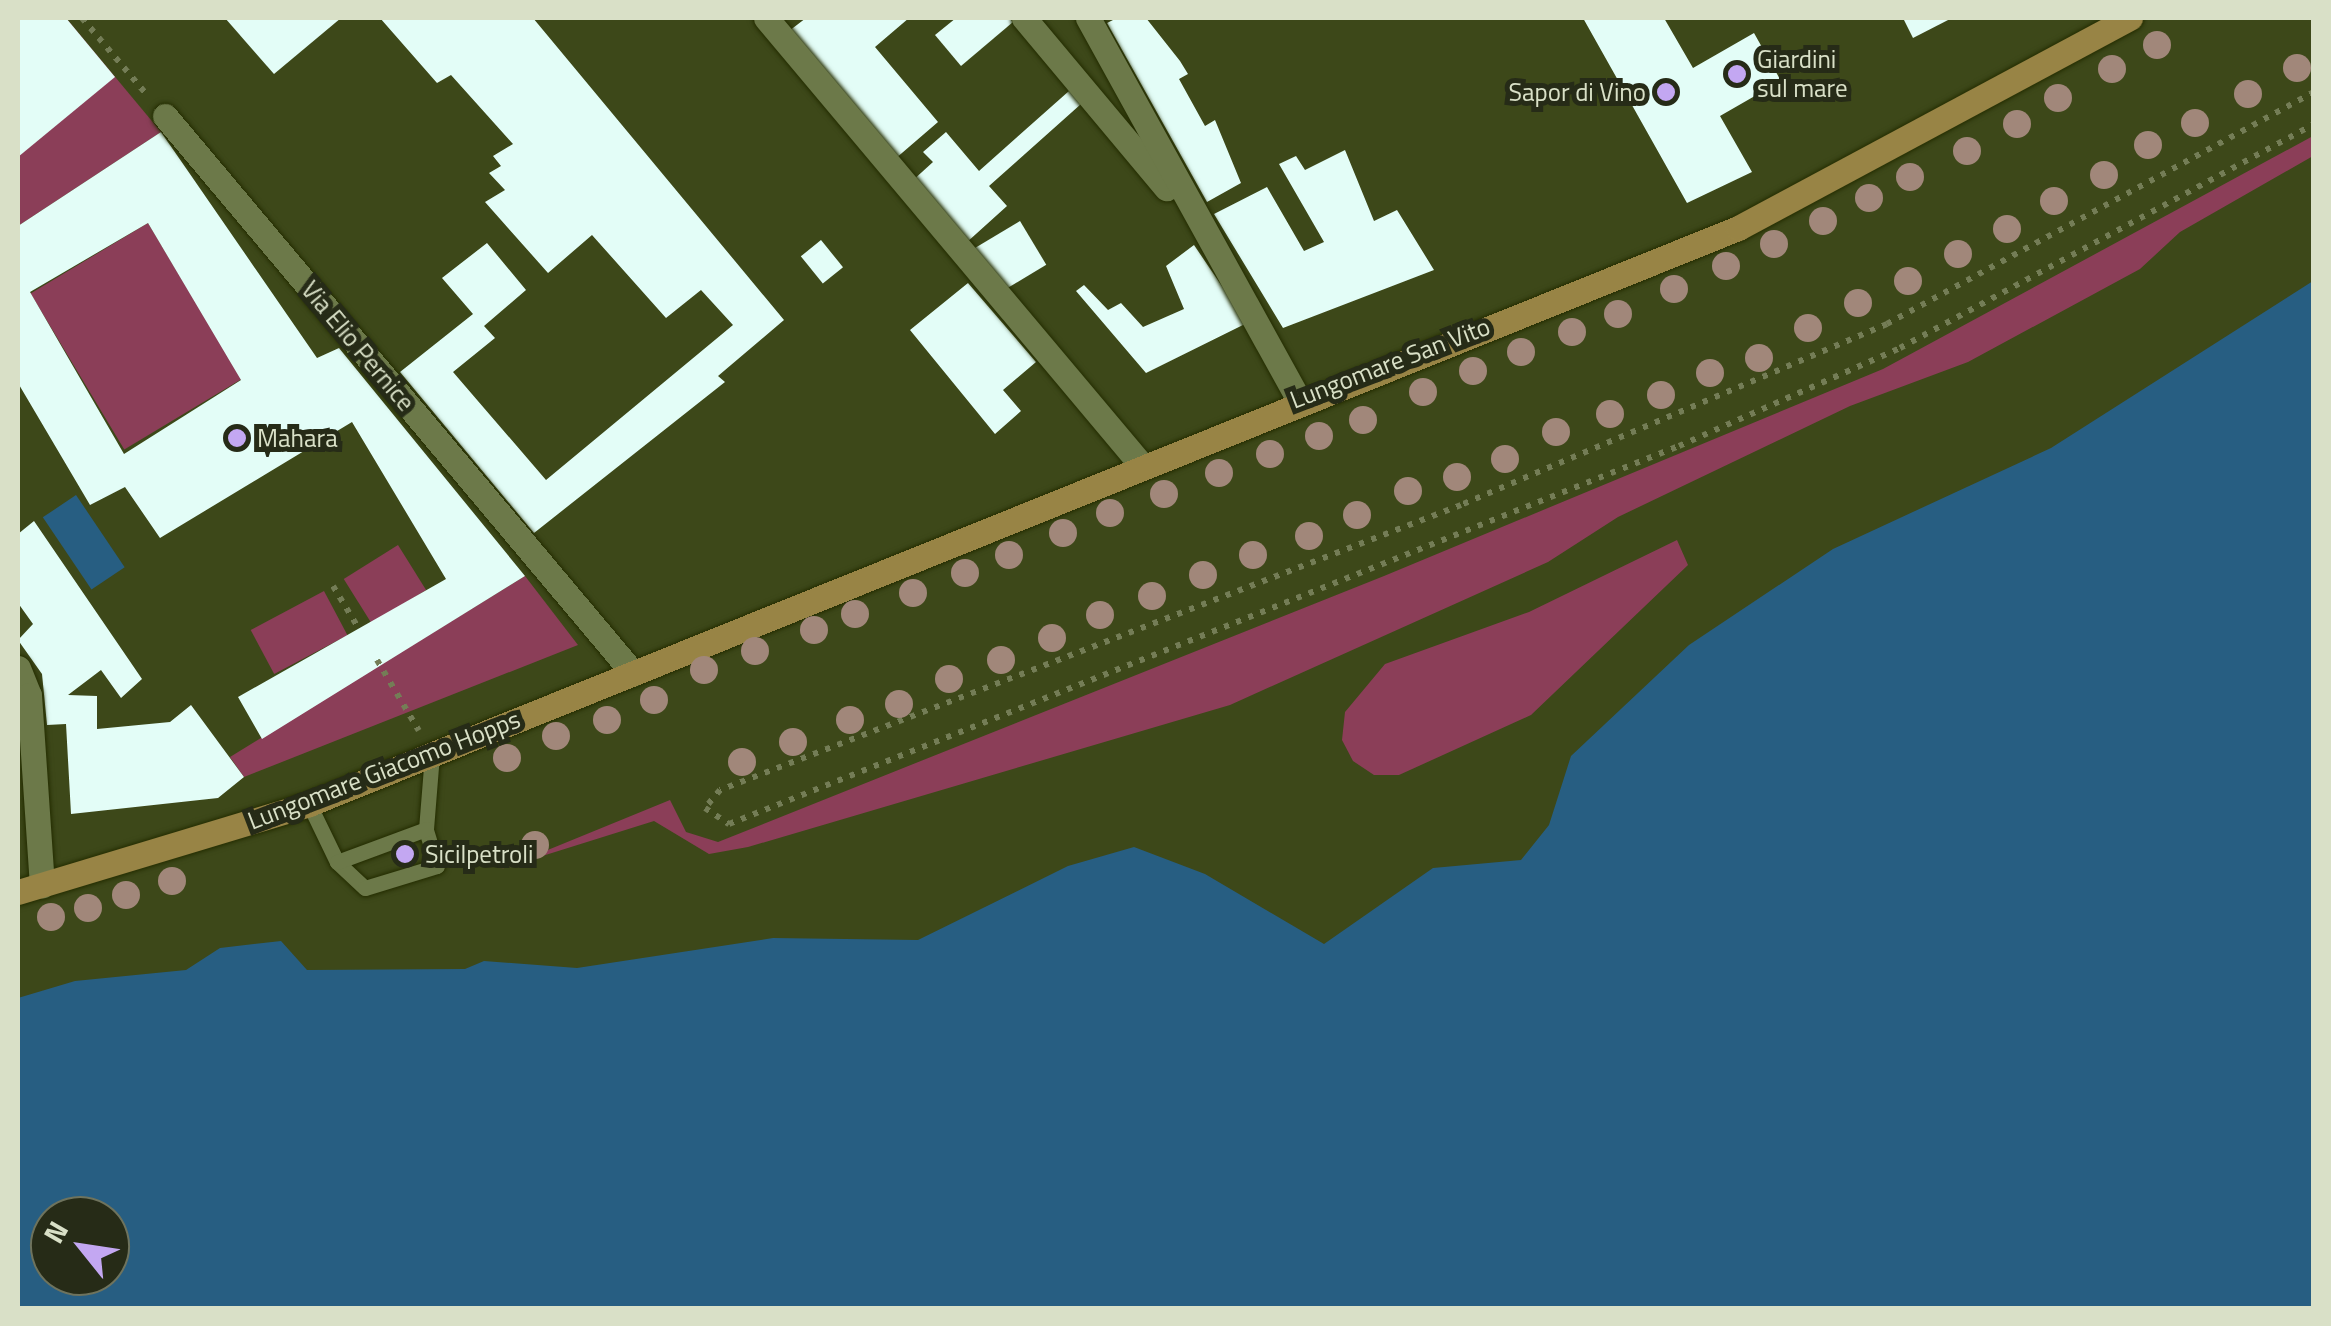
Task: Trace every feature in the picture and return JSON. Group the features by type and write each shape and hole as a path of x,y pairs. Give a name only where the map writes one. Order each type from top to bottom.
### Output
{"main road":[{"name":"Lungomare San Vito","path":"633,674 1139,462 1738,228 2130,18"},
{"name":"Lungomare Giacomo Hopps","path":"30,889 309,804 633,674"}],"street":[{"path":"766,18 1139,462"},
{"path":"1024,18 1202,230"},
{"path":"1088,18 1298,399"},
{"name":"Via Elio Pernice","path":"165,116 633,674"},
{"path":"18,668 29,695 30,889"}],"lane":[{"path":"309,804 337,862 364,888 437,866 426,829 432,754"},
{"path":"337,862 426,829"}],"path":[{"path":"82,18 165,116"},
{"path":"2314,92 1814,357 1461,505 720,790 705,808 728,824 1679,446 1900,348 2314,124"},
{"path":"333,586 359,629"},
{"path":"377,660 432,754"}],"shaded area":[{"path":"18,18 66,18 161,132 18,226"},
{"path":"2313,136 2313,156 2180,232 2140,269 1968,362 1850,406 1618,517 1548,562 1230,705 748,847 709,854 654,821 501,869 670,800 686,832 718,842 1384,576 1883,369"},
{"path":"148,223 242,379 124,450 31,294"},
{"path":"1677,540 1688,565 1531,715 1399,775 1374,775 1353,761 1342,740 1345,712 1385,664 1529,612"},
{"path":"398,545 426,590 372,624 344,579"},
{"path":"525,576 578,645 244,777 230,757"},
{"path":"324,591 347,635 274,674 251,630"}],"water":[{"path":"2313,281 2313,1308 18,1308 18,998 75,981 186,970 220,948 281,941 307,970 465,969 484,961 577,968 773,938 918,940 1068,866 1134,847 1205,874 1324,944 1433,868 1521,860 1549,825 1571,756 1689,645 1833,549 2051,448"},
{"path":"76,495 125,567 91,589 43,517"}],"building":[{"path":"18,18 66,18 115,77 18,157"},
{"path":"225,18 341,18 274,74"},
{"path":"380,18 533,18 784,320 718,376 725,382 534,533 400,372 473,314 442,278 487,243 526,290 484,326 495,338 453,372 546,480 733,325 701,290 666,318 592,235 548,273 485,202 505,190 489,173 501,166 493,156 513,144 451,75 437,83"},
{"path":"806,18 909,18 875,47 938,122 895,159 789,31"},
{"path":"956,18 1009,18 1013,22 961,66 935,35"},
{"path":"1117,18 1146,18 1180,61 1188,74 1179,79 1205,126 1215,120 1241,183 1207,202 1107,23"},
{"name":"Sapor di Vino","path":"1583,18 1664,18 1693,68 1754,33 1781,81 1720,116 1752,172 1687,203"},
{"path":"1903,18 1952,18 1913,38"},
{"path":"1069,91 1081,104 989,186 1007,206 966,243 911,182 933,162 923,152 946,132 979,171"},
{"name":"Mahara","path":"161,132 317,358 339,348 525,576 262,739 238,697 446,579 352,422 160,538 125,487 90,505 18,383 18,226","holes":["148,223 241,380 124,454 30,292"]},
{"path":"1345,150 1374,221 1397,210 1434,270 1283,328 1214,214 1267,187 1304,251 1324,242 1279,164 1296,156 1305,170"},
{"path":"1020,221 1046,265 1000,293 974,249"},
{"path":"821,240 843,267 823,284 801,256"},
{"path":"1194,245 1247,323 1146,373 1076,291 1084,285 1108,310 1121,303 1143,327 1184,309 1166,266"},
{"path":"968,283 1036,362 1003,390 1021,411 995,434 910,330"},
{"path":"34,521 142,679 121,698 101,670 68,695 97,696 97,729 170,722 191,705 244,777 218,798 71,814 66,724 47,725 42,674 18,640 33,624 18,603 18,534"}],"place":[{"name":"Giardini sul mare","path":"1737,74"},
{"name":"Sapor di Vino","path":"1666,92"},
{"name":"Mahara","path":"237,438"},
{"name":"Sicilpetroli","path":"405,854"}]}
